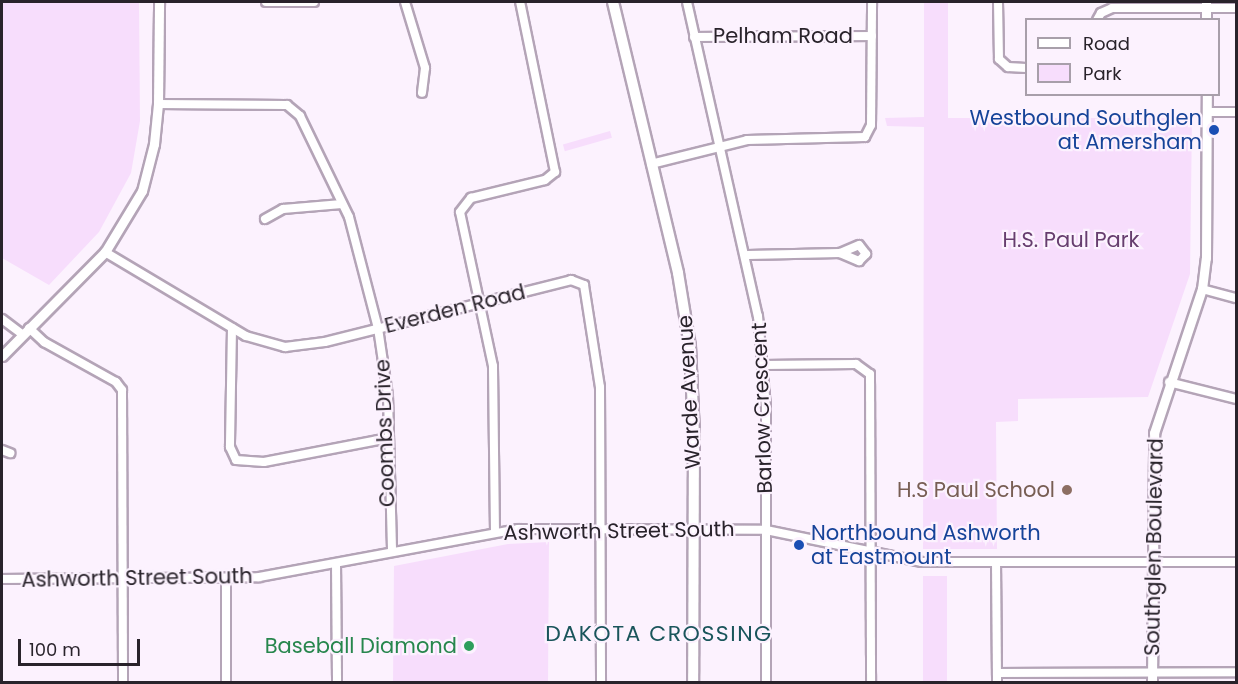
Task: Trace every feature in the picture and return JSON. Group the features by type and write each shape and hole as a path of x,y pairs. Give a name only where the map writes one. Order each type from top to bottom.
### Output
{"main road":[{"name":"Warde Avenue","path":"613,2 678,273 690,346 693,682"}],"street":[{"path":"2,356 105,252 133,210 145,183 158,104 159,2"},
{"path":"266,2 314,2"},
{"path":"405,2 425,68 422,93"},
{"path":"495,532 496,399 482,302 461,207 471,198 545,180 556,168 520,2"},
{"name":"Barlow Crescent","path":"687,2 748,255 764,365 766,682"},
{"path":"651,164 753,140 865,137 871,125 872,2"},
{"path":"998,2 999,59 1008,67 1025,68"},
{"path":"1098,18 1101,13 1112,8 1206,5 1236,8"},
{"name":"Pelham Road","path":"694,37 872,36"},
{"name":"Southglen Boulevard","path":"1152,682 1151,562 1154,433 1169,382 1202,289 1206,258 1207,96"},
{"name":"Coombs Drive","path":"158,104 292,107 342,204 353,231 378,328 387,389 392,552"},
{"path":"1208,112 1236,112"},
{"path":"265,219 283,209 342,204"},
{"name":"Everden Road","path":"105,252 257,342 285,347 378,328 571,280 580,282 586,290 600,387 601,682"},
{"path":"748,255 840,253"},
{"path":"1202,289 1236,298"},
{"path":"2,319 116,382 122,390 123,682"},
{"path":"232,328 230,447 236,459 264,462 389,438"},
{"path":"764,365 856,364 870,372 871,682"},
{"path":"1169,382 1236,399"},
{"name":"Ashworth Street South","path":"2,579 226,578 281,574 495,532 601,529 766,530 914,562 1236,562"},
{"path":"996,563 997,682"},
{"path":"336,564 337,682"},
{"path":"226,578 226,682"},
{"path":"997,672 1236,672"}],"green space":[{"path":"2,2 139,2 140,121 131,173 99,232 49,285 2,258"},
{"name":"H.S. Paul Park","path":"924,2 948,2 948,118 1192,118 1190,274 1148,397 1018,399 1018,421 996,422 997,549 923,549 924,127 887,126 885,118 924,117"},
{"path":"610,131 612,138 565,151 563,145"},
{"path":"549,542 548,682 393,682 394,566 508,544"},
{"path":"923,576 947,576 947,682 923,682"}],"place":[{"name":"Westbound Southglen at Amersham","path":"1214,130"},
{"name":"H.S Paul School","path":"1067,490"},
{"name":"Northbound Ashworth at Eastmount","path":"799,545"},
{"name":"Baseball Diamond","path":"469,646"}],"district":[{"name":"DAKOTA CROSSING","path":"659,634"}]}
